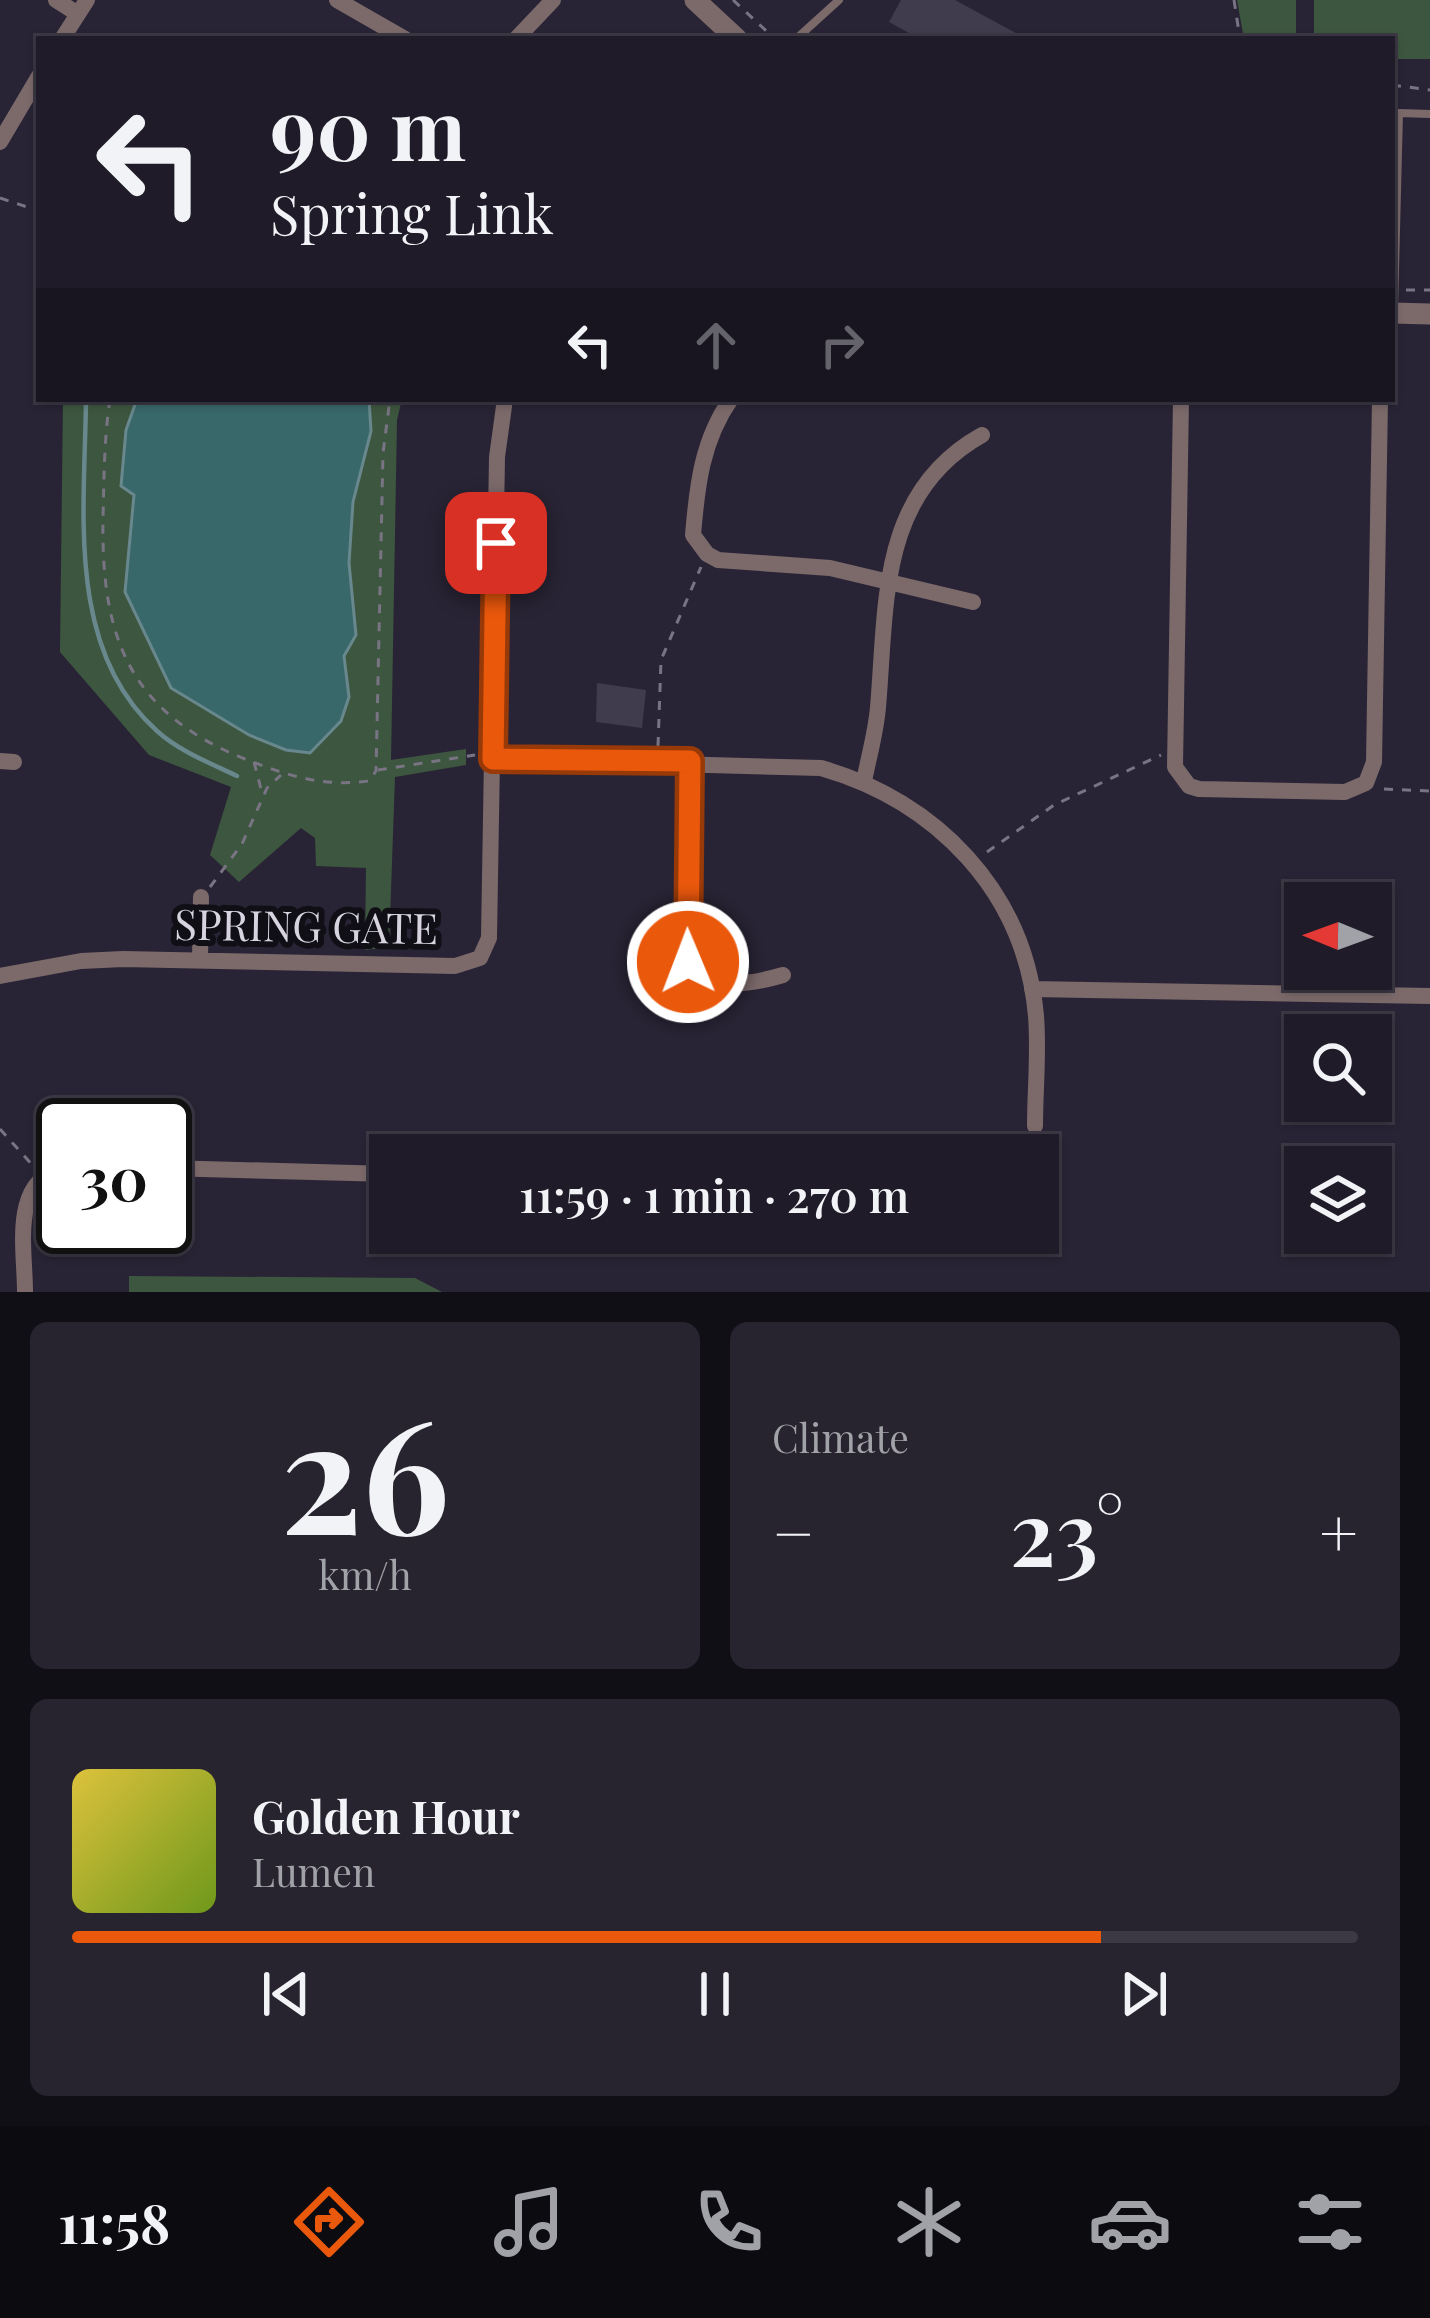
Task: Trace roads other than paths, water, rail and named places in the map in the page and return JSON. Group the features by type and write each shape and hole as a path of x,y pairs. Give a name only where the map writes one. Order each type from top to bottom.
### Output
{"street":[{"path":"56,0 83,7 64,36"},
{"path":"337,0 400,36"},
{"path":"519,36 553,0"},
{"path":"695,0 733,36"},
{"path":"0,142 36,81"},
{"path":"1395,313 1430,314"},
{"name":"SPRING GATE","path":"0,976 81,961 455,966 480,958 489,938 497,457 505,402"},
{"path":"728,402 711,434 698,484 694,535 707,554 732,562 830,568 973,602"},
{"path":"1181,402 1174,750 1180,778 1199,789 1345,792 1366,783 1374,762 1380,402"},
{"path":"864,781 878,713 890,580 909,506 942,462 982,435"},
{"path":"493,759 821,768 864,781 924,815 974,861 1007,918 1032,989 1036,1018 1035,1126"},
{"path":"690,761 688,962 693,971 715,982 752,982 784,975"},
{"path":"200,960 201,897"},
{"path":"1032,989 1430,996"},
{"path":"192,1169 369,1173"},
{"path":"25,1292 26,1206 36,1183"}],"lane":[{"path":"799,36 839,0"},
{"path":"1395,255 1399,113 1430,114"}],"waterway":[{"path":"86,402 87,576 107,660 127,698 157,731 185,751 237,776"}]}
